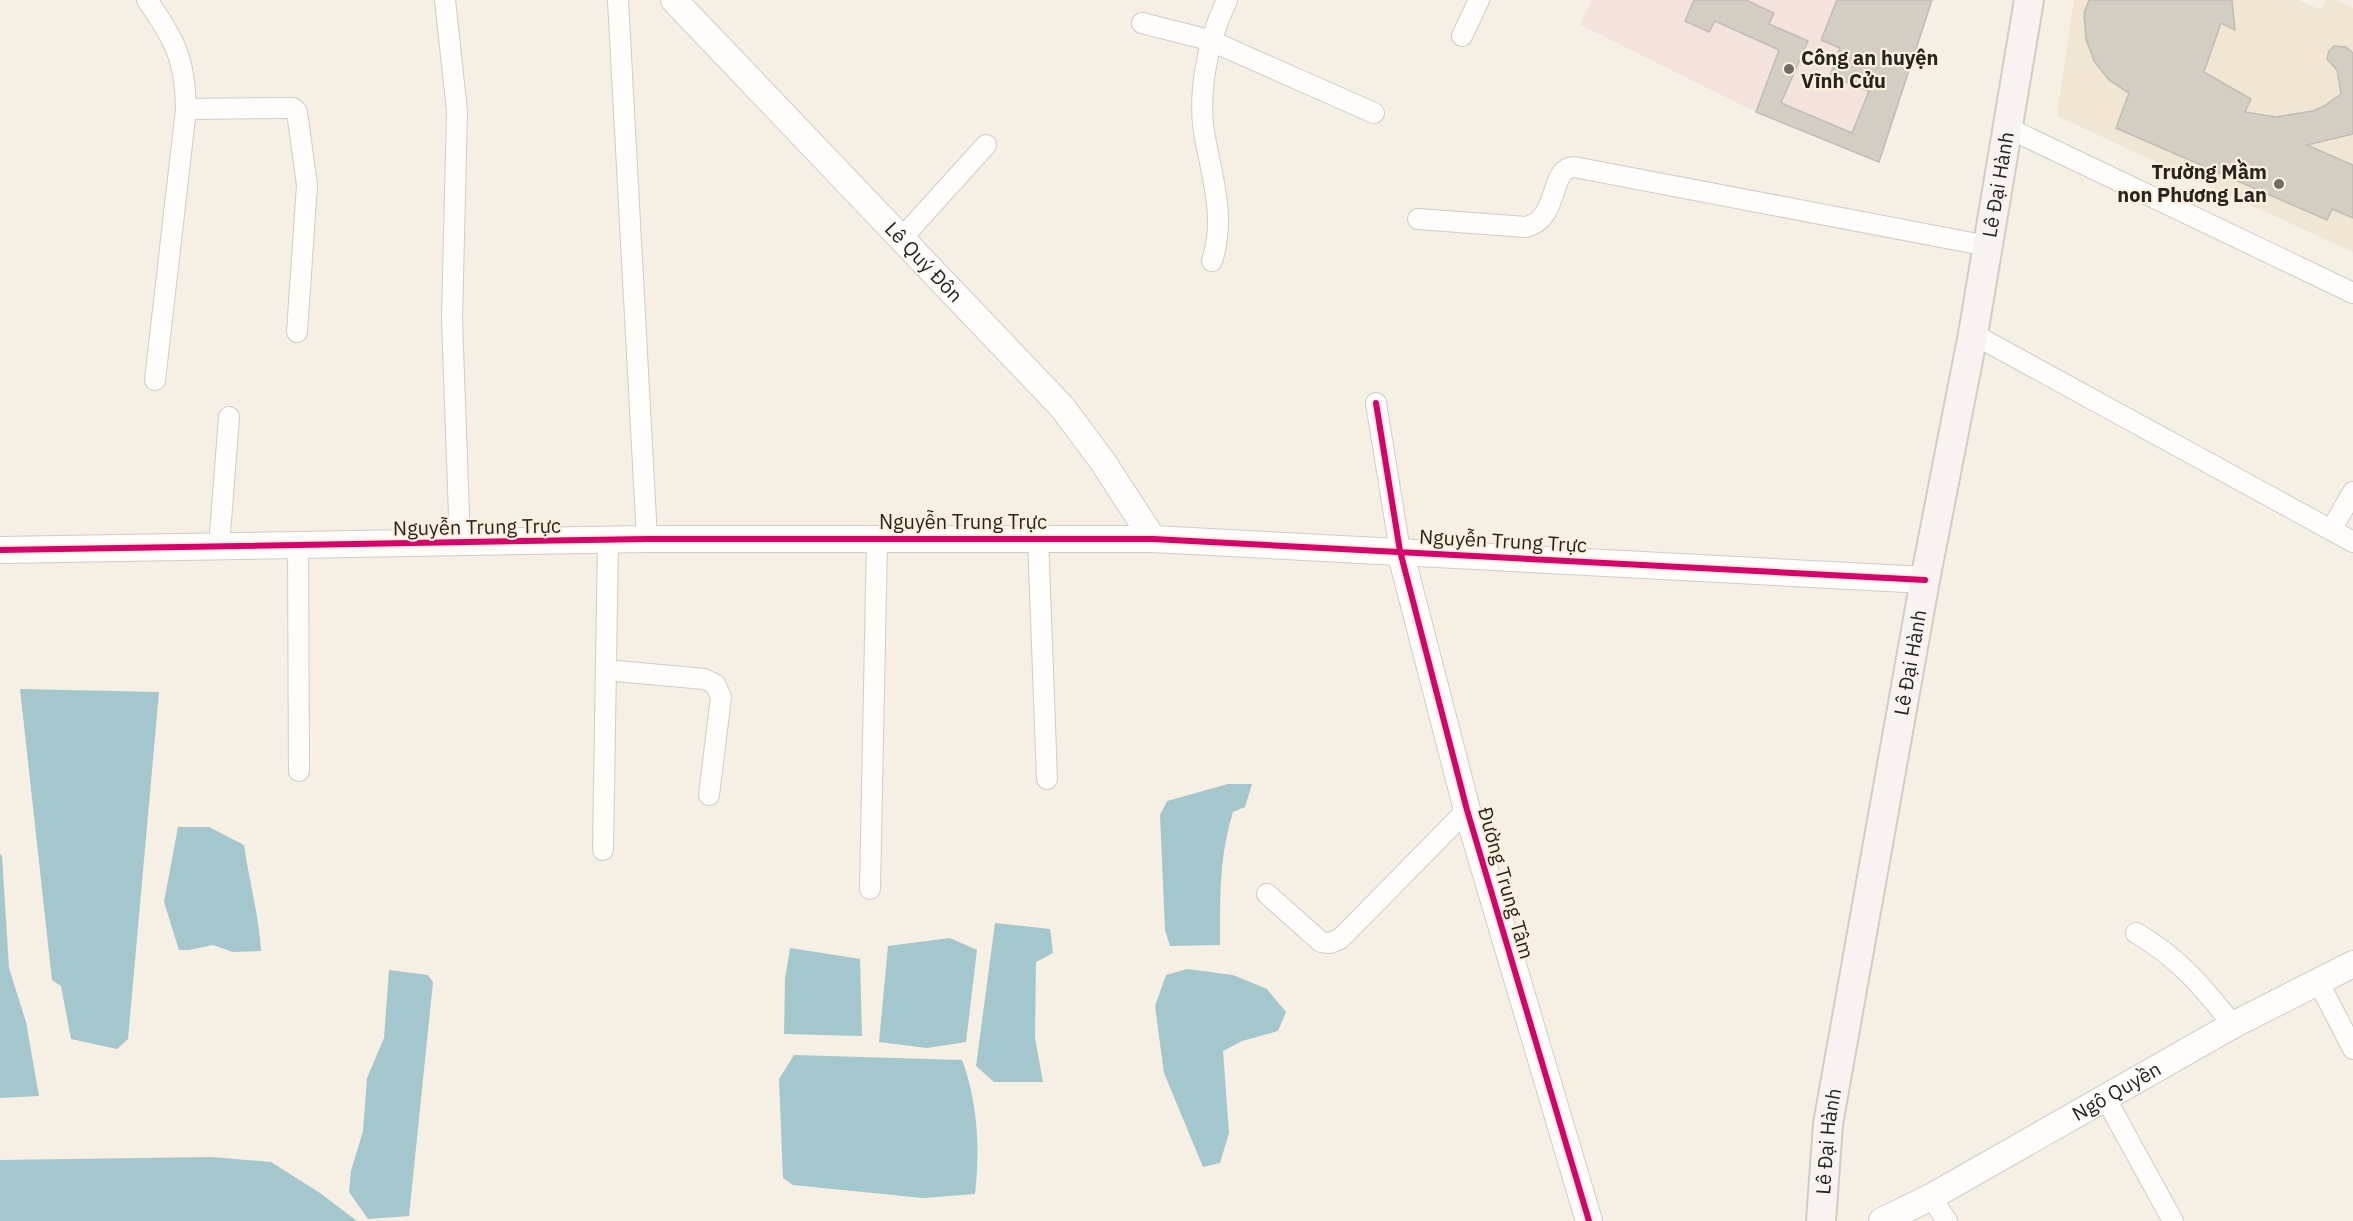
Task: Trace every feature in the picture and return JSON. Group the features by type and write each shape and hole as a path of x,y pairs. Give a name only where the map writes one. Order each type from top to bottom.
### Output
{"main road":[{"name":"Lê Đại Hành","path":"1821,1221 1828,1124 1925,580 1973,334 2029,0"}],"street":[{"path":"147,0 172,36 179,54 186,89 186,109 155,380"},
{"path":"445,0 457,111 452,318 460,544"},
{"path":"618,0 647,539"},
{"name":"Lê Quý Đôn","path":"674,0 1062,407 1103,462 1153,539"},
{"path":"1212,261 1218,227 1217,190 1202,118 1209,40 1227,0"},
{"path":"1462,36 1479,0"},
{"path":"1142,23 1209,40 1374,113"},
{"path":"186,109 293,108 297,112 307,185 297,332"},
{"path":"2008,128 2353,293"},
{"path":"901,239 986,145"},
{"path":"1418,219 1526,227 1537,224 1545,215 1561,173 1568,167 1574,167 1988,246"},
{"path":"1973,334 2353,542"},
{"path":"1376,403 1400,551"},
{"path":"219,546 229,417"},
{"path":"2331,530 2353,492"},
{"path":"1038,538 1047,779"},
{"name":"Nguyễn Trung Trực","path":"0,550 298,547 647,539 1153,539 1925,580"},
{"path":"870,889 877,539"},
{"path":"603,850 608,541"},
{"path":"298,547 299,771"},
{"name":"Đường Trung Tâm","path":"1400,551 1467,810 1589,1221"},
{"path":"606,670 704,679 716,684 721,697 709,795"},
{"path":"1267,894 1321,942 1330,943 1340,939 1467,810"},
{"path":"2136,933 2166,950 2204,987 2233,1024"},
{"name":"Ngô Quyền","path":"1882,1221 1931,1197 2106,1099 2233,1024 2353,964"},
{"path":"2319,983 2353,1049"},
{"path":"2106,1099 2173,1221"},
{"path":"1931,1197 1947,1221"}],"shaded area":[{"name":"Công an huyện Vĩnh Cửu","path":"1592,0 1932,0 1879,162 1756,112 1580,25"},
{"name":"Trường Mầm non Phương Lan","path":"2074,0 2298,0 2321,10 2326,0 2336,0 2353,8 2353,252 2057,116"}],"water":[{"path":"20,689 159,692 128,1039 117,1049 71,1039 61,986 52,980"},
{"path":"1228,784 1252,784 1245,807 1233,812 1228,828 1221,878 1220,945 1170,946 1165,930 1160,815 1167,801"},
{"path":"178,827 209,827 244,845 261,951 233,952 213,945 179,950 164,902"},
{"path":"0,854 2,856 9,968 26,1022 39,1096 0,1098"},
{"path":"995,923 1050,929 1053,953 1036,962 1035,1038 1043,1082 994,1082 976,1066"},
{"path":"950,938 977,950 966,1042 927,1048 879,1042 888,946"},
{"path":"790,948 860,959 862,1036 784,1034 785,979"},
{"path":"1187,969 1233,975 1267,989 1286,1012 1278,1031 1242,1041 1223,1051 1229,1133 1220,1163 1203,1167 1164,1073 1155,1006 1166,975"},
{"path":"389,970 428,975 433,982 409,1216 368,1219 349,1192 351,1171 363,1131 367,1078 384,1038"},
{"path":"794,1055 962,1060 971,1092 976,1126 975,1194 923,1198 793,1185 783,1178 779,1079"},
{"path":"211,1157 271,1162 320,1193 357,1221 0,1221 0,1160"}],"building":[{"path":"1694,0 1746,0 1774,13 1769,24 1808,41 1781,103 1852,133 1869,91 1830,76 1840,48 1821,40 1837,0 1932,0 1879,162 1756,112 1779,50 1715,21 1709,32 1685,21"},
{"path":"2089,0 2232,0 2235,30 2221,23 2204,72 2251,99 2245,112 2276,117 2313,111 2324,106 2341,94 2337,70 2327,59 2329,51 2334,46 2346,47 2353,53 2353,134 2307,145 2353,165 2353,218 2332,209 2327,220 2116,128 2129,93 2109,80 2094,61 2086,39 2084,14"}],"cycle path":[{"path":"1376,403 1400,551 1467,810 1589,1221"},
{"path":"0,550 647,539 1153,539 1925,580"}],"place":[{"name":"Công an huyện Vĩnh Cửu","path":"1789,69"},
{"name":"Trường Mầm non Phương Lan","path":"2279,184"}]}
